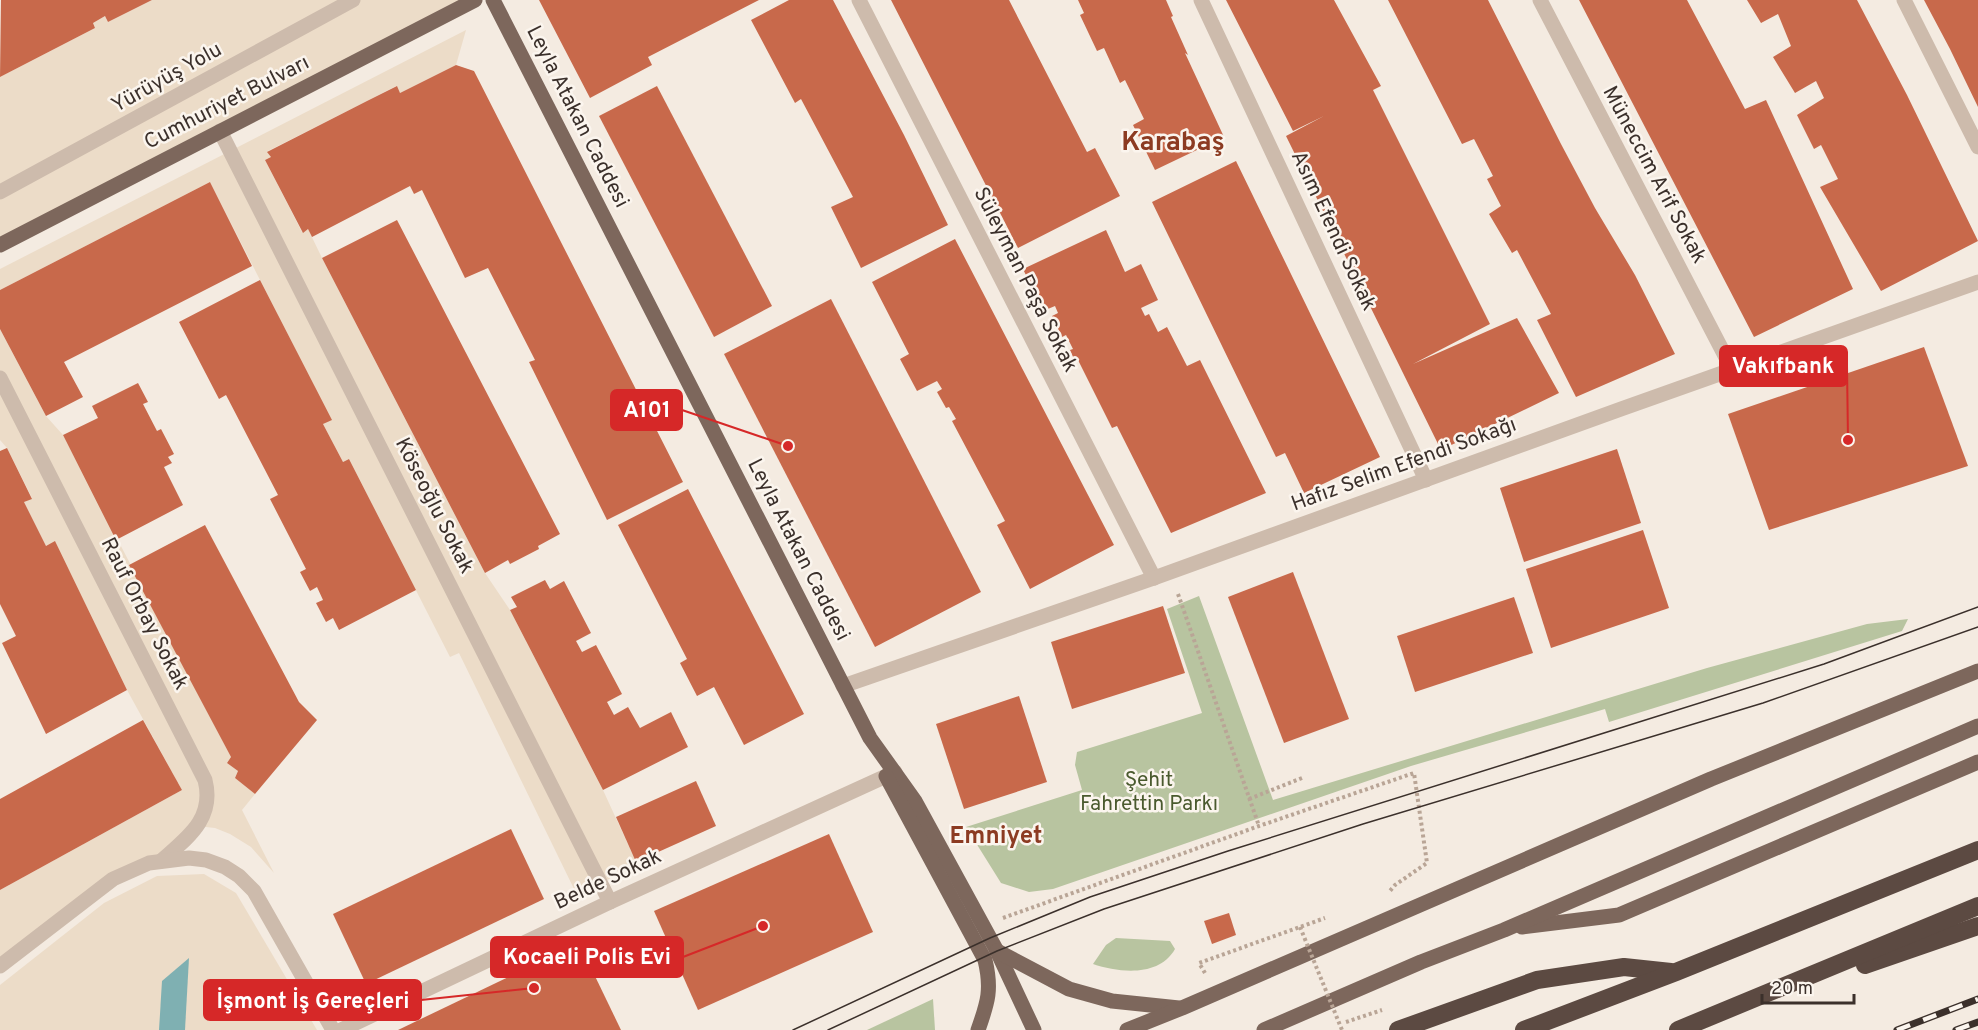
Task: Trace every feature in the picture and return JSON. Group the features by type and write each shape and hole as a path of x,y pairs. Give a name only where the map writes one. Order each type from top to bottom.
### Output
{"highway":[{"path":"1941,866 1978,845"},
{"path":"1524,1030 1676,972 1978,850"},
{"path":"1678,1030 1978,906"},
{"path":"1705,1019 1978,926"},
{"path":"1398,1030 1537,981 1624,967 1676,972"}],"main road":[{"name":"Cumhuriyet Bulvarı","path":"0,245 475,0"},
{"name":"Leyla Atakan Caddesi","path":"493,0 870,738 890,774 915,801 997,951 1034,1030"},
{"path":"1127,1030 1711,779 1978,671"},
{"path":"1264,1030 1420,962 1504,930 1978,726"},
{"path":"1504,930 1618,915 1978,762"},
{"path":"890,774 985,960 990,980 987,1006 978,1030"},
{"path":"997,951 1069,989 1112,1001 1182,1008"}],"street":[{"name":"Yürüyüş Yolu","path":"0,192 353,0"},
{"name":"Süleyman Paşa Sokak","path":"859,0 1154,578"},
{"name":"Asım Efendi Sokak","path":"1201,0 1426,480"},
{"name":"Müneccim Arif Sokak","path":"1540,0 1732,369"},
{"path":"1904,0 1978,147"},
{"name":"Köseoğlu Sokak","path":"220,131 610,902"},
{"name":"Hafız Selim Efendi Sokağı","path":"843,686 1154,578 1978,282"},
{"name":"Rauf Orbay Sokak","path":"0,378 205,780 208,790 205,813 189,836 161,861"},
{"name":"Belde Sokak","path":"341,1030 610,902 890,774"},
{"path":"0,966 113,879 134,869 161,861 189,858 207,860 225,867 254,891 333,1030"}],"path":[{"path":"1178,593 1259,826"},
{"path":"983,927 1019,910 1414,773 1427,863 1395,885 1384,897"},
{"path":"1250,799 1302,778"},
{"path":"1206,974 1199,963 1300,927 1342,1030"},
{"path":"1302,937 1313,933"}],"green space":[{"name":"Şehit Fahrettin Parkı","path":"1199,596 1273,800 1707,668 1867,624 1908,619 1902,631 1609,722 1605,709 1411,766 1053,889 1029,892 1001,883 966,827 1082,790 1075,765 1077,752 1202,713 1167,609"},
{"path":"1116,938 1170,941 1175,949 1168,958 1149,968 1127,971 1093,964 1106,945"},
{"path":"933,999 935,1030 867,1030"}],"shaded area":[{"path":"152,0 475,0 0,245 0,77 95,28 93,23 105,16 108,22"},
{"path":"466,30 456,65 400,93 396,86 268,151 271,157 265,160 302,232 308,229 485,573 510,610 603,790 636,862 623,873 576,893 459,653 450,657 349,459 343,462 323,424 331,419 210,182 0,290 0,269"},
{"path":"0,329 46,416 63,435 231,757 227,763 238,771 235,778 255,794 242,810 274,873 251,847 230,834 215,828 197,826 149,863 0,966 0,890 182,790 127,690 55,542 46,546 24,502 32,498 7,448 0,440"},
{"path":"204,874 236,893 317,1030 0,1030 0,985 104,903 157,876"}],"water":[{"path":"189,958 185,1030 159,1030 162,981"}],"building":[{"path":"1,0 152,0 108,22 105,16 93,23 95,28 0,77"},
{"path":"539,0 759,0 648,57 652,65 590,98"},
{"path":"789,0 833,0 948,225 861,268 831,207 853,197 801,99 795,103 751,20"},
{"path":"891,0 1009,0 1087,152 1095,148 1120,196 1018,248"},
{"path":"1078,0 1166,0 1188,55 1185,53 1224,137 1155,170 1133,125 1144,119 1125,80 1120,83 1104,48 1097,51 1080,15 1084,13"},
{"path":"1226,0 1334,0 1381,86 1373,90 1490,324 1413,364 1517,318 1559,393 1441,450 1286,136 1324,116 1293,131"},
{"path":"1388,0 1488,0 1561,144 1595,208 1635,275 1675,354 1576,397 1537,320 1551,314 1517,250 1512,253 1489,214 1501,206 1487,179 1493,176 1474,139 1462,144"},
{"path":"1579,0 1687,0 1745,109 1766,100 1853,289 1754,337"},
{"path":"1747,0 1857,0 1907,95 1978,241 1881,291 1820,187 1838,179 1821,145 1814,149 1797,115 1824,98 1816,81 1795,93 1773,57 1791,46 1778,14 1761,23"},
{"path":"1924,0 1978,0 1978,107 1950,49"},
{"path":"456,65 474,71 683,482 607,520 529,362 535,360 488,268 465,278 422,190 414,194 410,186 312,237 308,229 303,233 265,160 271,157 267,152 397,86 400,93"},
{"path":"657,86 772,306 714,337 599,116"},
{"path":"1236,161 1380,457 1304,493 1285,453 1276,457 1152,202"},
{"path":"210,182 252,266 64,362 83,397 46,416 0,329 0,290"},
{"path":"397,220 560,534 538,546 539,549 510,564 508,560 485,573 322,258"},
{"path":"1106,230 1125,272 1141,264 1158,300 1141,308 1145,316 1149,314 1158,332 1167,327 1187,366 1200,360 1266,493 1171,533 1117,426 1112,428 1077,358 1074,359 1070,350 1073,349 1066,335 1062,337 1052,316 1058,313 1055,306 1043,311 1023,269"},
{"path":"955,239 1114,545 1030,589 997,525 1005,521 952,421 956,419 949,407 946,408 937,392 942,389 937,381 917,391 900,359 909,354 872,282"},
{"path":"260,280 332,420 323,424 343,462 349,459 416,590 339,630 333,618 326,622 316,603 323,600 317,587 310,591 300,572 306,569 270,499 278,495 226,395 219,399 179,322"},
{"path":"831,299 981,592 875,647 724,354"},
{"path":"1924,347 1968,466 1769,530 1728,414"},
{"path":"138,383 148,402 143,404 157,431 161,429 174,454 168,457 172,463 164,467 183,505 116,540 63,435 98,418 92,406"},
{"path":"7,448 32,499 24,502 46,546 55,541 127,690 46,734 2,643 16,636 0,604 0,451"},
{"path":"1617,449 1641,523 1524,562 1500,488"},
{"path":"688,489 804,714 744,745 714,687 697,696 680,663 687,659 618,525"},
{"path":"205,525 299,702 317,720 255,794 235,778 238,771 227,763 231,757 129,565"},
{"path":"1643,530 1669,608 1551,648 1526,569"},
{"path":"1293,572 1349,719 1284,743 1228,597"},
{"path":"545,580 550,589 564,581 591,633 576,641 582,652 596,645 622,694 607,702 614,715 628,707 640,728 671,712 688,747 603,790 510,610 517,607 511,597"},
{"path":"1514,597 1533,653 1415,692 1397,636"},
{"path":"1163,606 1185,673 1072,709 1051,642"},
{"path":"1019,696 1047,782 964,809 936,724"},
{"path":"143,720 182,790 0,890 0,799"},
{"path":"696,781 716,826 636,862 616,817"},
{"path":"511,829 544,899 366,984 333,914"},
{"path":"829,834 873,932 698,1010 654,911"},
{"path":"1229,913 1236,935 1212,944 1204,921"},
{"path":"579,943 621,1030 398,1030"}],"tram line":[{"path":"793,1030 990,938 1090,897 1228,851 1824,664 1978,607"},
{"path":"828,1030 997,951 1104,909 1363,824 1763,703 1978,627"}],"railway":[{"path":"1897,1030 1978,999"},
{"path":"1956,1030 1978,1022"}],"place":[{"name":"Vakıfbank","path":"1848,440"},
{"name":"A101","path":"788,446"},
{"name":"Kocaeli Polis Evi","path":"763,926"},
{"name":"İşmont İş Gereçleri","path":"534,988"}],"district":[{"name":"Karabaş","path":"1173,143"},
{"name":"Emniyet","path":"996,837"}]}
